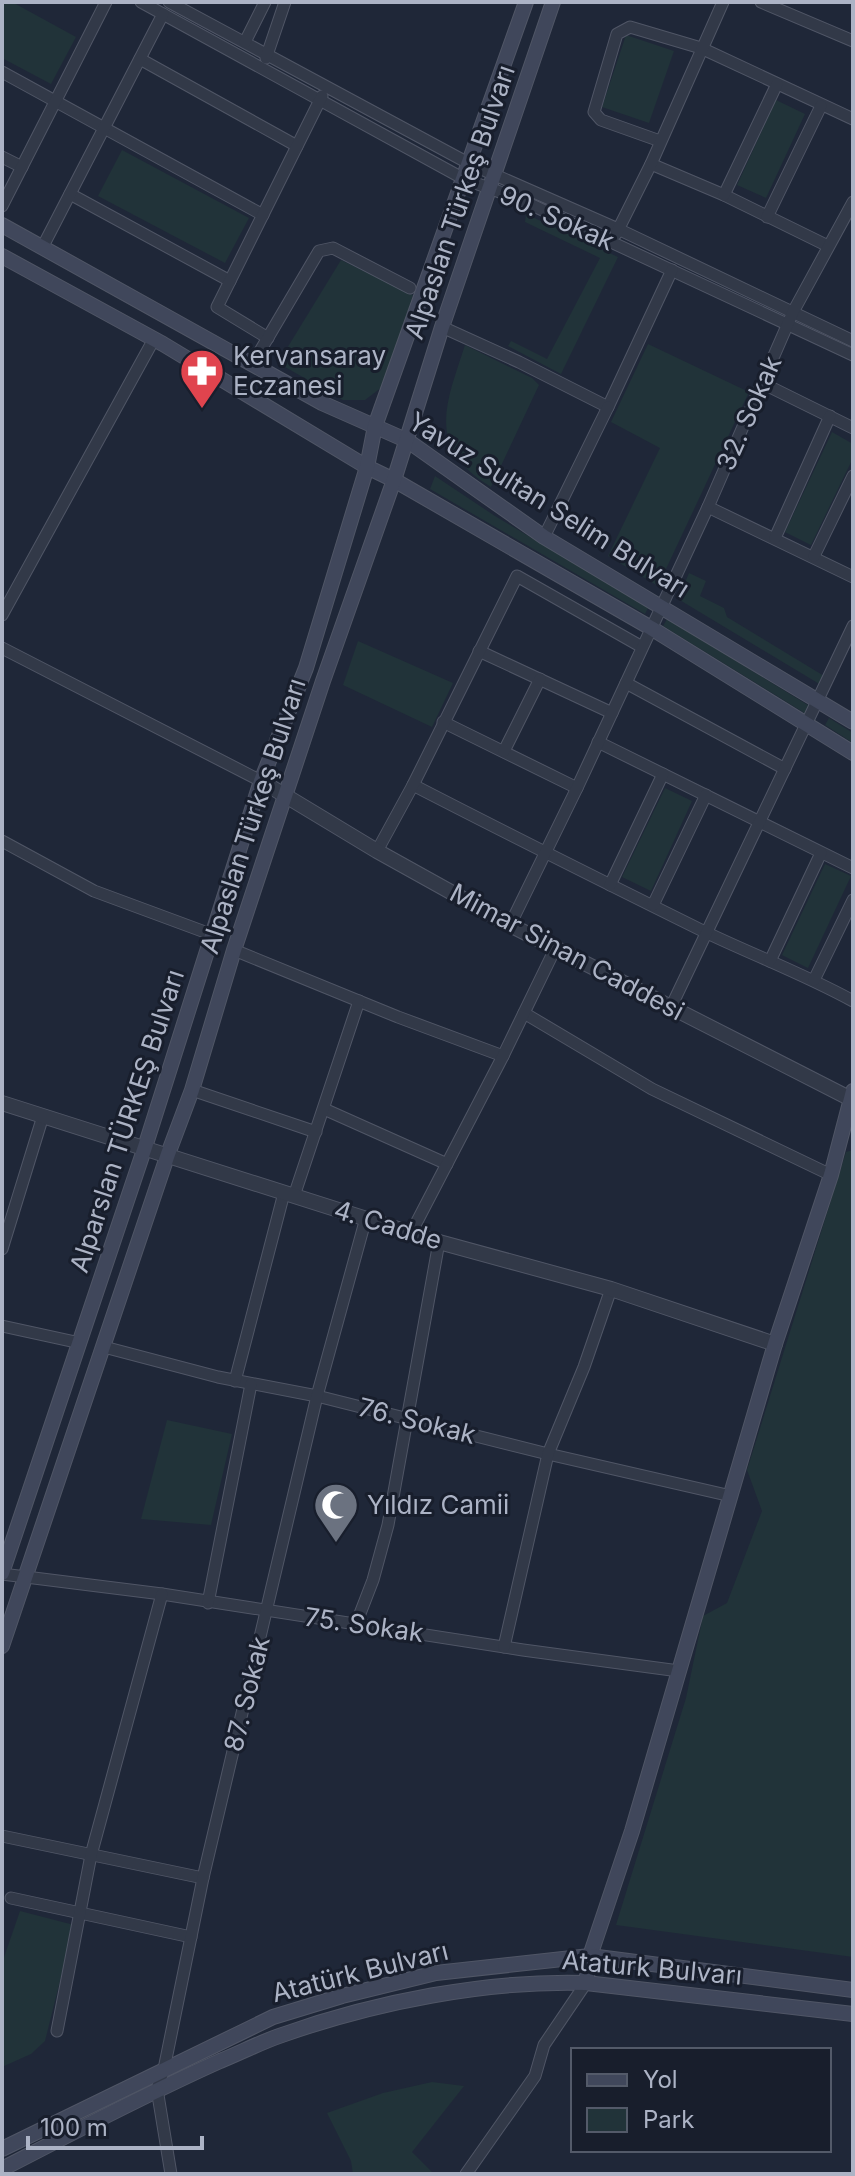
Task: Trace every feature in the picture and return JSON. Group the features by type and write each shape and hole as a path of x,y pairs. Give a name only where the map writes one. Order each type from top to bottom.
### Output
{"main road":[{"name":"Alparslan TÜRKEŞ Bulvarı","path":"2,1573 145,1147 261,781 306,668 367,467 375,426 526,2"},
{"name":"Alpaslan Türkeş Bulvarı","path":"2,1646 192,1090 234,950 323,681 408,441 442,327 553,2"},
{"name":"Yavuz Sultan Selim Bulvarı","path":"2,225 322,403 408,441 544,537 853,722"},
{"name":"Yavuz Sultan Selim Bulvarı","path":"2,256 154,339 367,467 651,628 853,753"},
{"path":"586,1983 590,1956 632,1831 775,1344 831,1175 852,1096"},
{"name":"Atatürk Bulvarı","path":"2,2149 273,2017 436,1973 590,1956 853,1990"},
{"name":"Ataturk Bulvarı","path":"2,2169 157,2089 280,2035 350,2014 443,1994 553,1982 586,1983 853,2014"}],"street":[{"path":"2,206 106,2"},
{"name":"90. Sokak","path":"141,2 464,179 492,182 618,229 790,318 853,355"},
{"name":"90. Sokak","path":"169,2 470,164 519,199 672,270 853,341"},
{"path":"245,42 265,2"},
{"path":"262,69 285,2"},
{"path":"612,242 651,164 723,2"},
{"path":"761,2 853,41"},
{"path":"42,248 163,14"},
{"path":"660,141 601,120 594,112 617,34 630,27 701,48 853,119"},
{"path":"140,59 297,146"},
{"path":"2,72 263,215"},
{"path":"724,195 777,84"},
{"path":"268,338 217,307 328,86"},
{"path":"767,217 821,106"},
{"path":"2,157 22,167"},
{"path":"651,164 724,195 828,246"},
{"path":"70,194 230,281"},
{"name":"32. Sokak","path":"510,925 708,507 790,318 853,202"},
{"path":"253,363 319,251 333,248 410,288"},
{"path":"544,537 672,270"},
{"path":"442,327 608,407"},
{"path":"2,615 154,339"},
{"path":"762,383 853,428"},
{"path":"775,538 830,416"},
{"path":"814,556 853,476"},
{"path":"708,507 853,577"},
{"path":"377,851 517,576 642,647"},
{"path":"671,1007 804,724 848,650 853,626"},
{"path":"2,648 261,781"},
{"path":"479,651 612,713"},
{"path":"504,751 540,679"},
{"path":"626,683 785,769"},
{"path":"443,722 577,788"},
{"path":"598,742 853,868"},
{"path":"610,885 663,774"},
{"name":"Mimar Sinan Caddesi","path":"261,781 377,851 555,949 852,1096"},
{"path":"413,785 610,885 853,1001"},
{"path":"653,905 706,795"},
{"path":"2,842 94,891 213,935"},
{"path":"770,961 821,853"},
{"path":"814,980 853,900"},
{"path":"411,1233 555,949"},
{"path":"234,950 503,1056"},
{"path":"235,1381 289,1194 316,1132 359,1001"},
{"path":"524,1013 652,1089 831,1175"},
{"path":"192,1090 316,1132"},
{"name":"4. Cadde","path":"2,1103 439,1242 611,1289 775,1344"},
{"path":"324,1109 447,1164"},
{"path":"2,1249 43,1116"},
{"name":"87. Sokak","path":"171,2174 157,2089 164,2069 203,1878 317,1396 366,1218"},
{"path":"356,1624 384,1539 439,1242"},
{"path":"504,1647 548,1454 584,1367 611,1289"},
{"path":"2,1326 80,1343"},
{"name":"76. Sokak","path":"104,1347 235,1381 317,1396 731,1496"},
{"path":"208,1603 251,1384"},
{"name":"75. Sokak","path":"2,1573 679,1671"},
{"path":"57,2031 91,1855 162,1594"},
{"path":"2,1836 203,1878"},
{"path":"11,1898 191,1937"},
{"path":"466,2174 535,2076 544,2045 586,1983"}],"green space":[{"path":"2,2 12,2 76,37 51,84 2,58"},
{"path":"626,35 674,51 649,123 602,107"},
{"path":"776,100 805,114 766,198 737,185"},
{"path":"122,150 249,218 225,263 98,196"},
{"path":"526,214 618,257 561,374 508,346 511,341 547,359 600,258 525,222"},
{"path":"341,260 413,295 386,384 365,400 343,400 278,363"},
{"path":"648,344 749,392 658,586 608,556 660,448 611,422"},
{"path":"465,345 532,378 539,385 491,487 470,472 456,456 449,440 447,405"},
{"path":"832,432 853,444 853,458 811,545 785,532"},
{"path":"435,476 648,608 645,614 430,489"},
{"path":"689,573 706,581 700,596 724,608 727,617 829,679 826,688 678,599"},
{"path":"667,619 816,710 811,717 663,626"},
{"path":"358,641 453,683 432,727 343,685"},
{"path":"829,718 853,733 853,743 825,725"},
{"path":"665,788 692,801 651,891 622,877"},
{"path":"825,864 851,876 808,968 782,955"},
{"path":"853,1150 853,1957 616,1925 686,1698 703,1616 727,1603 762,1511 747,1470 846,1152"},
{"path":"167,1420 232,1434 211,1525 141,1519"},
{"path":"20,1911 74,1925 45,2041 31,2054 2,2067 2,1963"},
{"path":"432,2082 464,2086 412,2152 434,2174 353,2174 351,2161 327,2113 383,2093"}],"place":[{"name":"Kervansaray Eczanesi","path":"202,410"},
{"name":"Yıldız Camii","path":"336,1544"}]}
